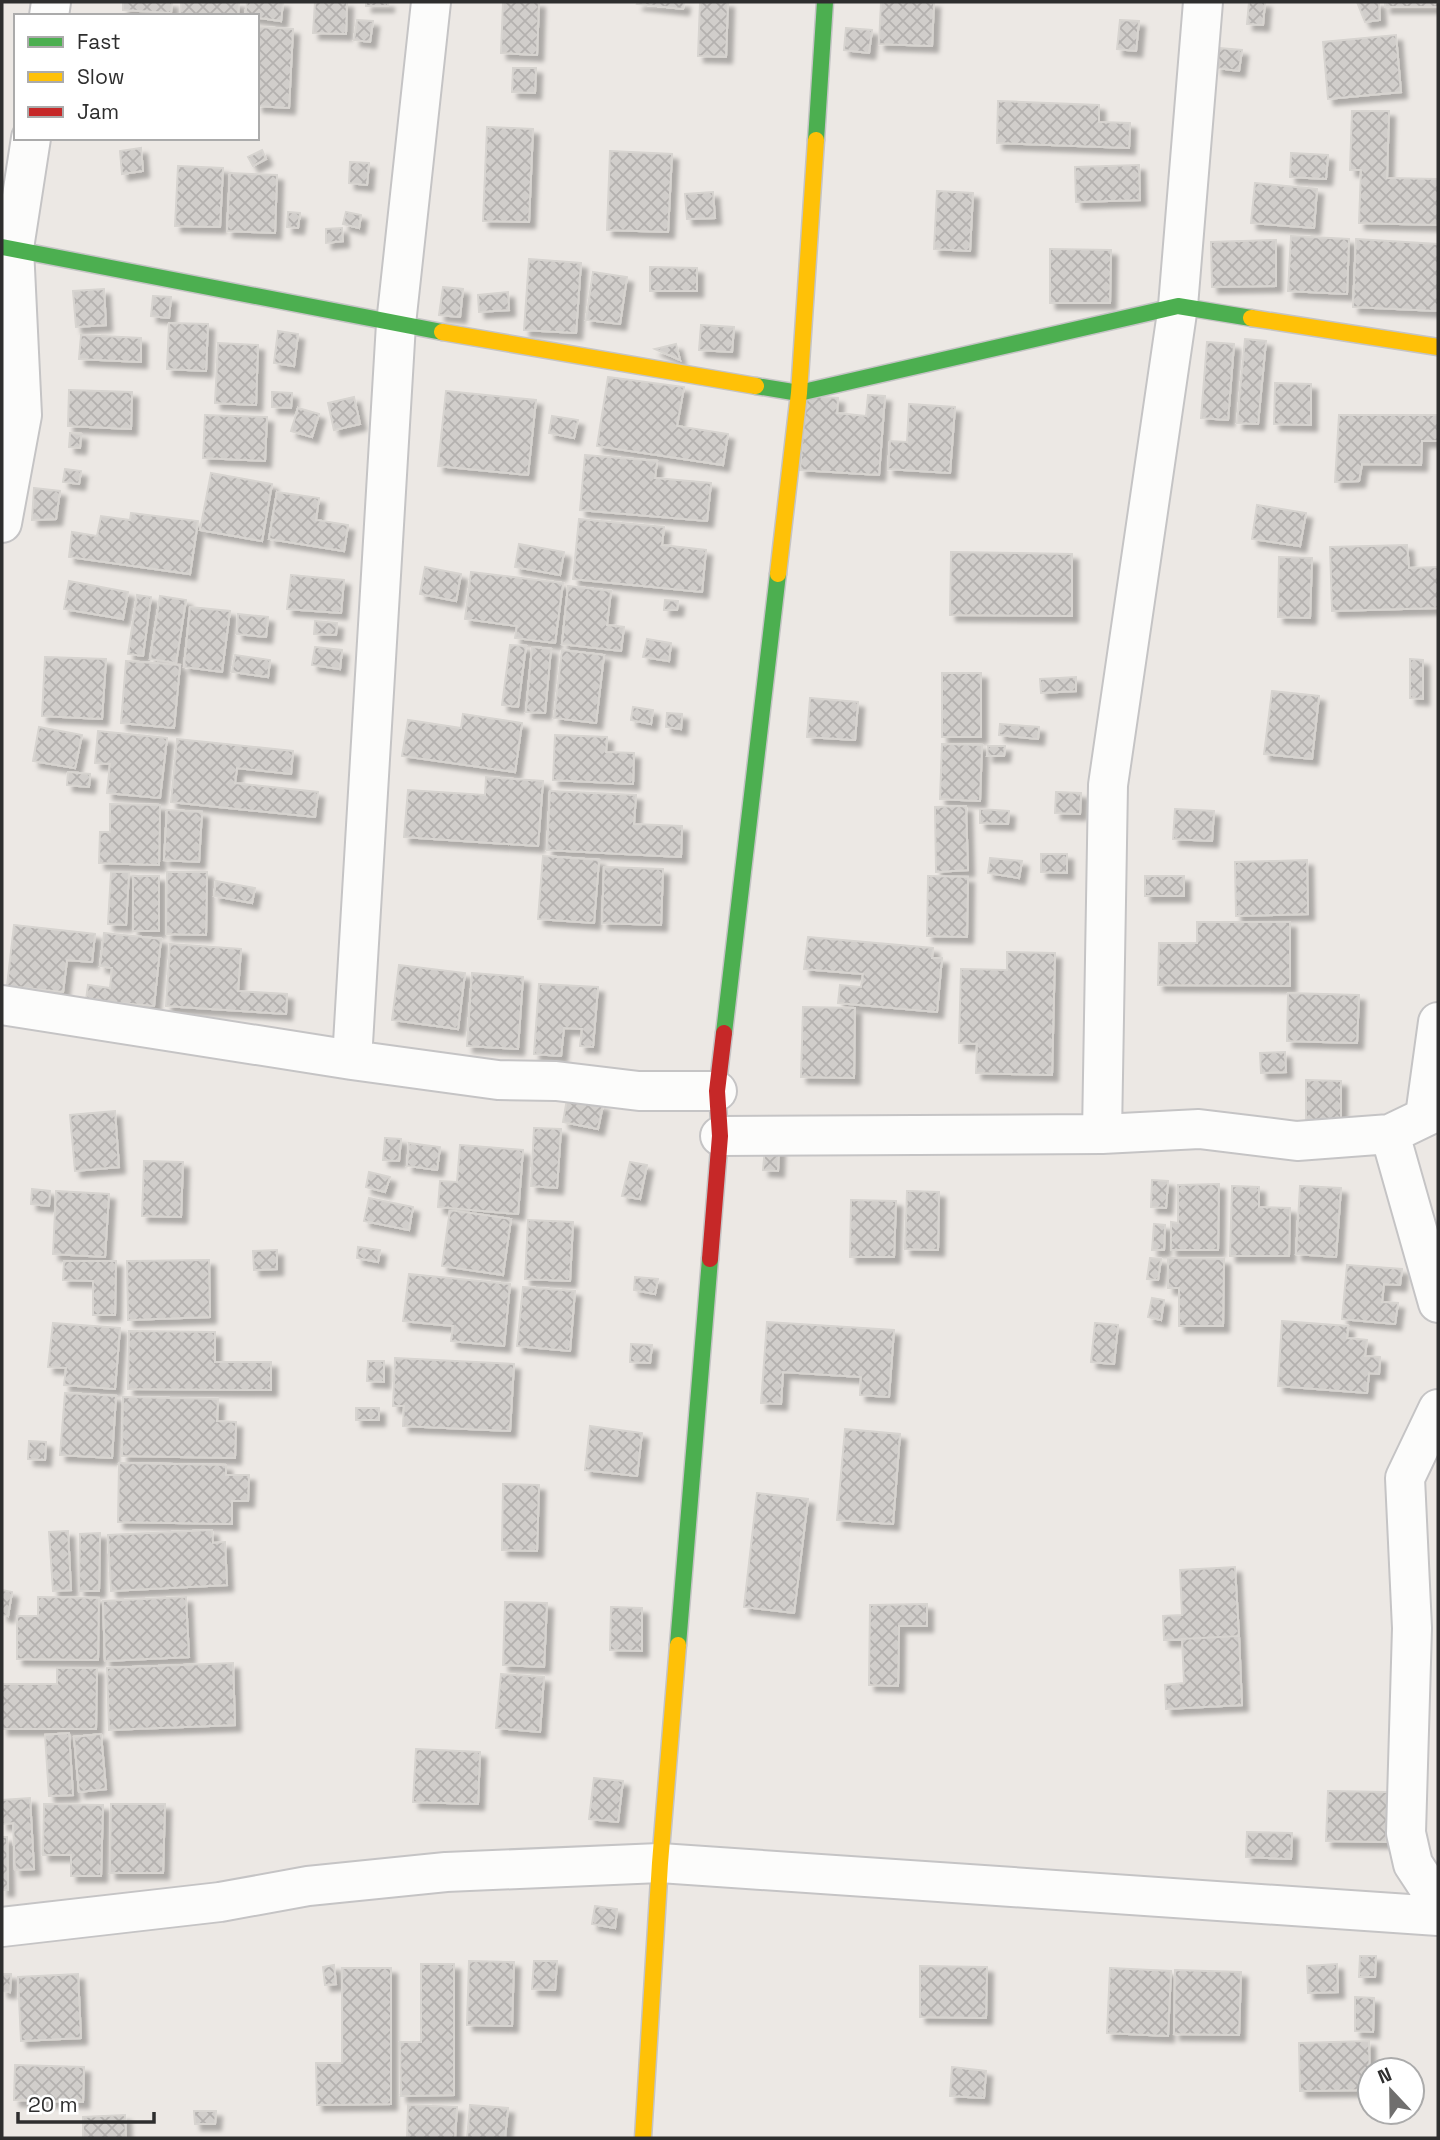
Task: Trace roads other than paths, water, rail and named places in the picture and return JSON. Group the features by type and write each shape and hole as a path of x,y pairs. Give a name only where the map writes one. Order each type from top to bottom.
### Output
{"street":[{"path":"352,1060 396,324 432,2"},
{"path":"643,2138 660,1863 720,1136 717,1091 799,393 825,2"},
{"path":"1102,1134 1108,785 1178,306 1203,2"},
{"path":"2,523 22,415 8,248 31,140"},
{"path":"8,248 396,324 799,393 1178,306 1438,347"},
{"path":"2,1005 498,1080 556,1081 639,1090 717,1091"},
{"path":"720,1136 1102,1134 1199,1129 1297,1141 1390,1134 1432,1113 1438,1022"},
{"path":"1390,1134 1438,1303"},
{"path":"1438,1409 1405,1478 1412,1615 1406,1833 1413,1864 1438,1902"},
{"path":"2,1927 220,1902 308,1886 446,1872 660,1863 1438,1916"}]}
